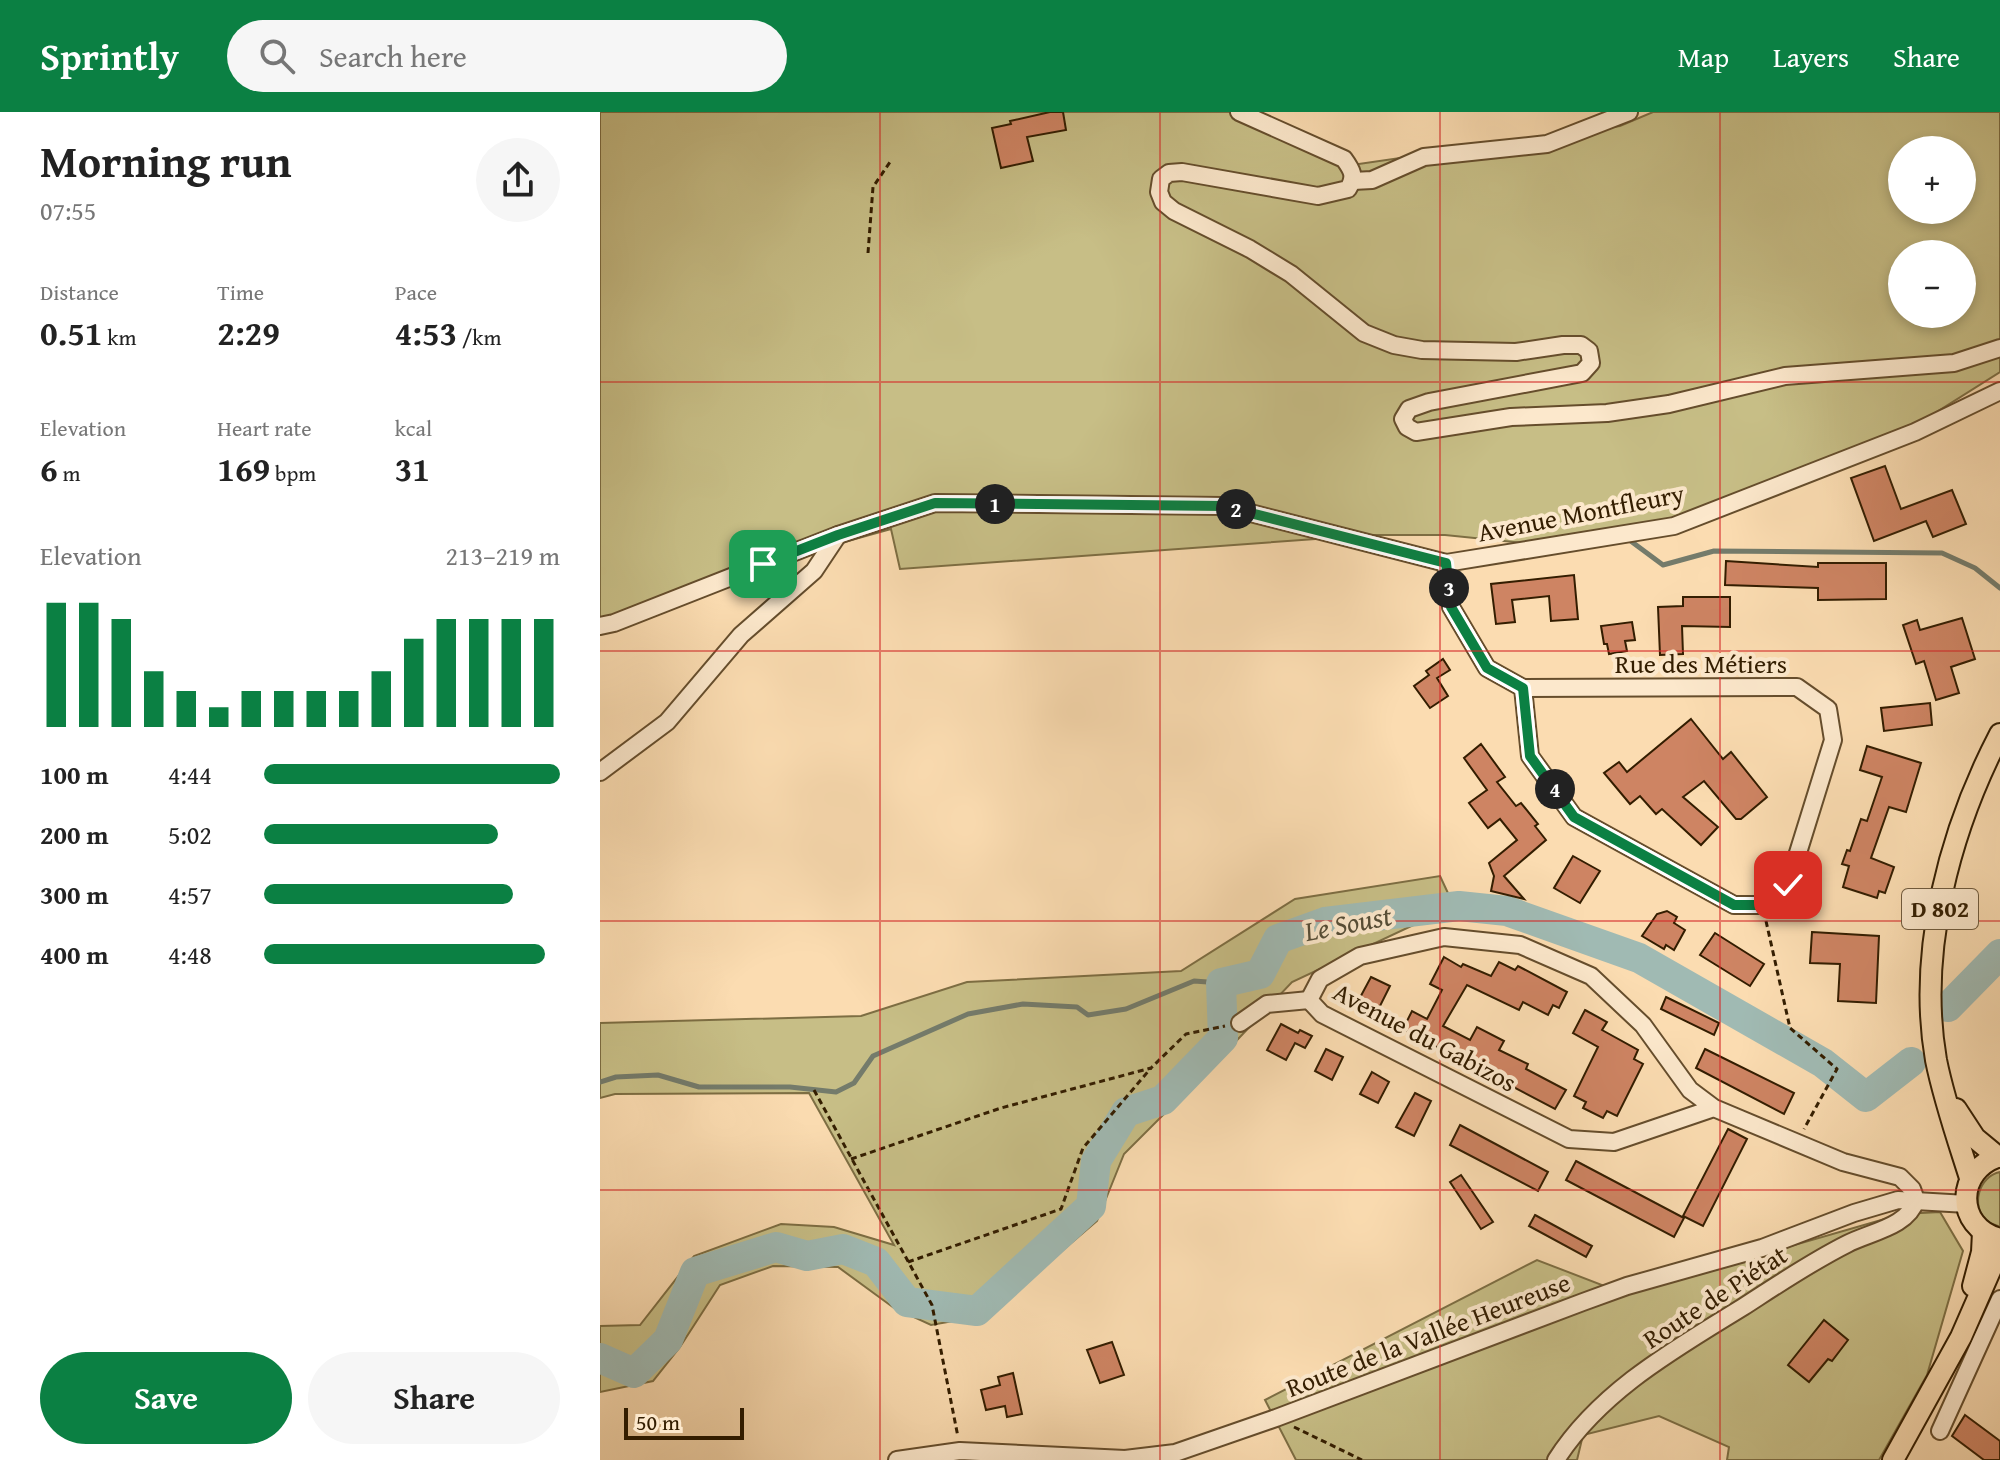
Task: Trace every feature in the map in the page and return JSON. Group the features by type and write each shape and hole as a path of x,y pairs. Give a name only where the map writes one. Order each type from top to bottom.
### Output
{"main road":[{"name":"D 802","path":"1970,1178 1937,1061 1932,1021 1935,940 1951,859 1974,787 2000,734"},
{"name":"D 802","path":"1945,1093 1975,1138 1999,1156"},
{"path":"1961,1337 1982,1252 1992,1235 1974,1223 1967,1204 1967,1188 1970,1178 1987,1161 1999,1156"},
{"path":"1893,1460 1961,1337 2000,1248"}],"street":[{"path":"1239,112 1344,159 1353,172 1353,181 1348,189 1318,196 1182,172 1169,173 1161,179 1159,192 1163,202 1174,211 1250,249 1291,274 1364,333 1394,345 1422,350 1516,352 1581,345 1589,351 1591,363 1582,373 1429,402 1409,409 1403,419 1407,427 1416,432 1511,417 1607,413 1669,404 1785,376 1954,363 2000,348"},
{"path":"1353,181 1372,180 1424,157 1547,144 1629,112"},
{"name":"Avenue Montfleury","path":"600,626 838,535 935,503 1223,506 1446,563 1674,526 1915,432 2000,391"},
{"path":"600,772 667,722 741,635 814,571 838,535"},
{"name":"Rue des Métiers","path":"1446,563 1451,607 1487,668 1523,688 1797,687 1828,709 1833,740 1788,885 1763,905"},
{"path":"1523,688 1530,756 1574,817 1734,905 1763,905"},
{"name":"Avenue du Gabizos","path":"1714,1108 1614,1142 1569,1139 1322,1014 1309,1000 1320,979 1360,956 1444,937 1520,945 1591,976 1643,1025 1690,1090 1714,1108 1843,1162 1900,1177 1912,1189 1916,1200"},
{"path":"1240,1023 1267,1004 1309,1000"},
{"name":"Route de la Vallée Heureuse","path":"897,1460 960,1451 1125,1459 1175,1453 1612,1291 1762,1248 1854,1213 1898,1200 1967,1204"},
{"name":"Route de Piétat","path":"1556,1460 1571,1437 1603,1403 1641,1373 1847,1243 1902,1220 1913,1210 1916,1200"},
{"path":"1940,1431 2000,1299"}],"path":[{"path":"868,253 873,187 890,162"},
{"path":"1763,905 1790,1028 1837,1069 1797,1143"},
{"path":"908,1262 1061,1209 1083,1148 1151,1068 1186,1034 1240,1023"},
{"path":"851,1159 1001,1108 1151,1068"},
{"path":"814,1090 932,1305 960,1451"},
{"path":"1276,1418 1362,1460"}],"shaded area":[{"path":"600,112 1235,112 1352,165 1620,126 1653,112 2000,112 2000,372 1927,418 1670,524 1554,546 1445,535 1372,535 900,569 891,529 765,564 600,619"},
{"path":"1440,876 1454,906 1292,982 1124,1154 1097,1221 987,1315 931,1325 894,1308 838,1267 773,1266 720,1285 680,1347 653,1381 600,1392 600,1326 640,1325 694,1256 781,1224 834,1227 894,1245 809,1093 615,1094 600,1098 600,1023 861,1016 967,982 1181,971 1295,899"},
{"path":"2000,1172 2000,1227 1982,1215 1978,1200 1982,1185"},
{"path":"1940,1212 1963,1251 1927,1375 1879,1460 1727,1460 1729,1447 1659,1416 1583,1435 1577,1460 1296,1460 1265,1400 1537,1260 1625,1294 1902,1214"}],"building":[{"path":"1050,112 1063,112 1066,130 1027,137 1033,161 1001,168 992,128"},
{"path":"1885,466 1901,509 1952,490 1966,524 1933,537 1926,521 1874,541 1851,478"},
{"path":"1726,561 1818,567 1818,563 1886,563 1886,599 1818,600 1818,588 1725,585"},
{"path":"1574,575 1578,619 1551,621 1549,596 1512,600 1515,622 1496,624 1491,584"},
{"path":"1683,597 1730,597 1730,627 1682,626 1683,654 1660,655 1658,607 1683,606"},
{"path":"1962,618 1975,659 1951,667 1959,693 1936,700 1924,661 1916,664 1903,625 1917,620 1920,630"},
{"path":"1632,622 1635,640 1625,641 1627,651 1609,654 1601,626"},
{"path":"1443,659 1450,670 1437,678 1448,696 1430,708 1414,686 1429,675 1426,671"},
{"path":"1930,703 1932,725 1884,731 1881,708"},
{"path":"1691,719 1723,759 1731,752 1767,797 1741,819 1736,819 1704,781 1683,797 1718,827 1701,845 1662,809 1656,814 1640,796 1630,804 1604,773 1619,762 1627,772"},
{"path":"1481,744 1505,777 1497,782 1516,806 1521,803 1546,840 1504,876 1524,899 1491,891 1494,876 1489,863 1517,840 1500,819 1488,828 1469,803 1487,790 1464,758"},
{"path":"1867,746 1921,763 1906,812 1889,807 1871,858 1894,867 1885,893 1879,891 1877,898 1843,887 1849,866 1842,864 1861,819 1867,821 1882,777 1860,770"},
{"path":"1573,856 1600,871 1580,903 1554,888"},
{"path":"1667,911 1677,917 1674,923 1685,930 1674,950 1666,945 1664,949 1642,936 1657,914"},
{"path":"1812,932 1879,936 1876,1003 1838,1001 1840,964 1810,963"},
{"path":"1715,933 1764,964 1750,986 1700,955"},
{"path":"1444,957 1461,967 1463,964 1491,976 1499,962 1515,970 1518,966 1567,992 1559,1008 1553,1005 1548,1015 1523,1002 1519,1010 1467,985 1443,1026 1470,1040 1477,1027 1504,1041 1499,1050 1528,1064 1526,1069 1566,1090 1555,1109 1403,1029 1412,1011 1427,1019 1442,990 1430,984"},
{"path":"1371,977 1390,986 1376,1014 1356,1005"},
{"path":"1666,997 1719,1023 1714,1035 1661,1009"},
{"path":"1585,1010 1607,1022 1602,1030 1638,1050 1634,1059 1643,1064 1617,1116 1607,1111 1603,1118 1583,1108 1586,1102 1574,1096 1598,1047 1573,1033"},
{"path":"1281,1024 1312,1036 1305,1048 1295,1043 1286,1060 1267,1050"},
{"path":"1326,1049 1343,1057 1332,1080 1315,1071"},
{"path":"1705,1049 1794,1093 1784,1114 1696,1068"},
{"path":"1372,1072 1389,1082 1378,1103 1360,1094"},
{"path":"1415,1093 1431,1101 1414,1136 1396,1127"},
{"path":"1460,1125 1548,1172 1538,1191 1450,1145"},
{"path":"1728,1129 1747,1139 1703,1226 1683,1216"},
{"path":"1576,1161 1684,1218 1674,1237 1566,1180"},
{"path":"1461,1175 1493,1222 1481,1229 1450,1182"},
{"path":"1535,1215 1592,1246 1586,1257 1529,1226"},
{"path":"1824,1320 1848,1340 1832,1361 1828,1359 1809,1382 1788,1365"},
{"path":"1112,1342 1124,1375 1100,1383 1087,1350"},
{"path":"1013,1373 1022,1414 1007,1417 1005,1406 986,1410 981,1390 1000,1385 998,1377"},
{"path":"1965,1415 2000,1441 2000,1460 1984,1460 1952,1436"}],"waterway":[{"path":"1628,539 1663,565 1714,551 1942,553 1975,568 2000,588"},
{"name":"Le Soust","path":"600,1358 634,1373 668,1340 695,1272 776,1247 807,1256 843,1249 876,1262 907,1302 977,1311 1091,1206 1096,1161 1126,1112 1163,1100 1223,1038 1221,983 1260,974 1278,939 1325,922 1459,906 1507,911 1639,958 1823,1063 1866,1097 1911,1062"},
{"name":"Le Soust","path":"1948,1007 2000,954"},
{"path":"600,1082 616,1077 658,1075 699,1087 790,1087 836,1092 854,1083 873,1056 968,1014 1023,1004 1077,1007 1088,1015 1126,1009 1194,981 1221,983"}],"route":[{"path":"763,564 935,503 1223,506 1446,563 1451,607 1487,668 1523,688 1530,756 1574,817 1734,905 1763,905 1788,885"}]}
